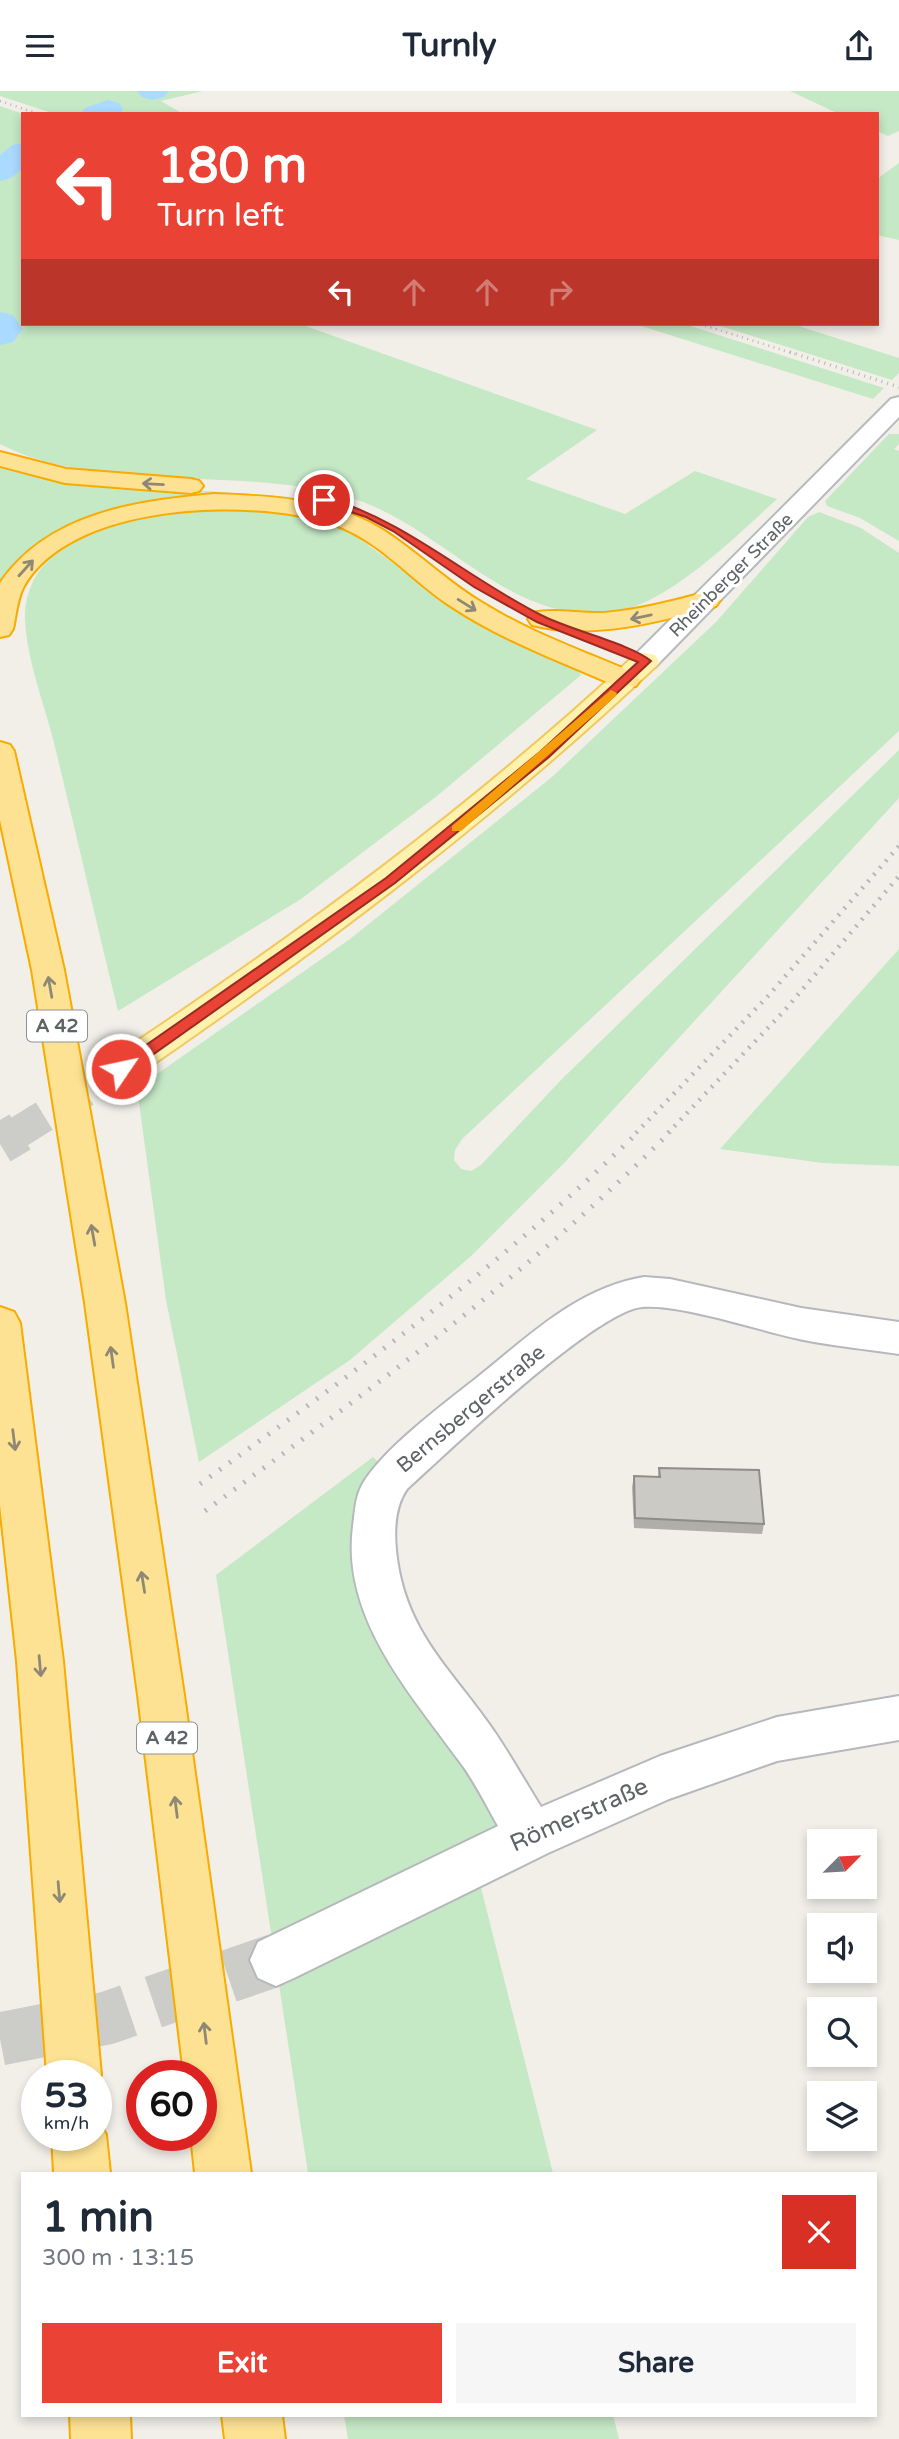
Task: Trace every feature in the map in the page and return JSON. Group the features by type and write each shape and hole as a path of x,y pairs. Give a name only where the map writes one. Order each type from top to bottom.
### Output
{"highway":[{"path":"0,459 65,476 274,491 339,504 396,529 478,585 636,671"},
{"path":"0,629 13,582 30,562 71,535 106,520 159,507 195,502 264,502 298,507 351,523 379,538 475,611 636,671"},
{"path":"541,619 603,623 638,618 707,600"},
{"name":"A 42","path":"0,751 48,970 105,1303 163,1709 223,2172"},
{"path":"0,1323 40,1661 73,2060"},
{"path":"80,2151 82,2172"},
{"path":"100,2417 102,2439"},
{"path":"252,2417 255,2439"}],"main road":[{"name":"Rheinberger Straße","path":"121,1069 390,881 464,822 636,671"}],"street":[{"name":"Rheinberger Straße","path":"636,671 899,404"},
{"name":"Bernsbergerstraße","path":"531,1836 479,1749 416,1667 393,1626 377,1581 373,1538 378,1497 392,1476 477,1401 584,1315 619,1296 644,1292 670,1294 801,1324 899,1338"},
{"name":"Römerstraße","path":"276,1960 531,1836 660,1779 777,1739 899,1718"}],"green space":[{"path":"0,91 203,91 161,101 180,112 49,112 0,96"},
{"path":"790,91 899,91 899,131 888,136 879,132 879,112 835,112"},
{"path":"0,106 21,113 21,326 306,326 597,430 526,479 625,514 695,471 777,499 721,550 653,598 630,608 608,613 571,612 537,603 505,588 414,528 382,510 348,497 261,482 124,475 80,469 39,460 0,444"},
{"path":"899,163 899,240 879,235 879,178"},
{"path":"641,326 690,326 884,388 873,399"},
{"path":"720,326 798,326 899,358 899,373 892,380"},
{"path":"889,434 899,434 899,444 894,449 899,451 899,541 860,518 827,506 825,501"},
{"path":"0,461 134,486 291,497 217,495 96,518 0,585"},
{"path":"232,507 296,514 350,532 443,599 577,669 581,675 437,796 301,899 118,1011 54,743 32,666 26,635 27,600 40,570 58,552 103,527 155,515"},
{"path":"819,512 861,528 899,553 899,731 462,1139 455,1150 454,1160 461,1169 471,1171 481,1165 561,1080 899,750 899,798 566,1161 470,1257 350,1360 199,1462 166,1300 137,1088 350,939 552,777 716,622 808,517"},
{"path":"899,949 899,1166 823,1163 720,1149"},
{"path":"373,1457 392,1476 377,1581 531,1836 475,1864 553,2172 308,2172 216,1575"},
{"path":"344,2417 614,2417 619,2439 348,2439"}],"building":[{"path":"659,1468 759,1470 764,1524 635,1518 634,1476 660,1477"}],"waterway":[{"path":"101,112 108,109"},
{"path":"0,171 21,154"},
{"path":"0,323 4,329 0,334"}],"tunnel":[{"path":"17,1133 121,1069"},
{"path":"0,1144 20,1132"},
{"path":"0,2039 107,2018 276,1960"}],"railway":[{"path":"0,101 33,112"},
{"path":"706,326 795,354"},
{"path":"790,352 899,387"},
{"path":"636,1133 768,996 899,846"},
{"path":"668,1133 784,1011 899,876"},
{"path":"200,1484 370,1359 481,1272 587,1181 638,1132"},
{"path":"205,1511 445,1331 560,1235 670,1132"}],"slow traffic":[{"path":"457,828 611,693"}],"route":[{"path":"121,1069 390,881 544,754 645,661 604,646 502,600 396,529 369,515 324,500"}]}
